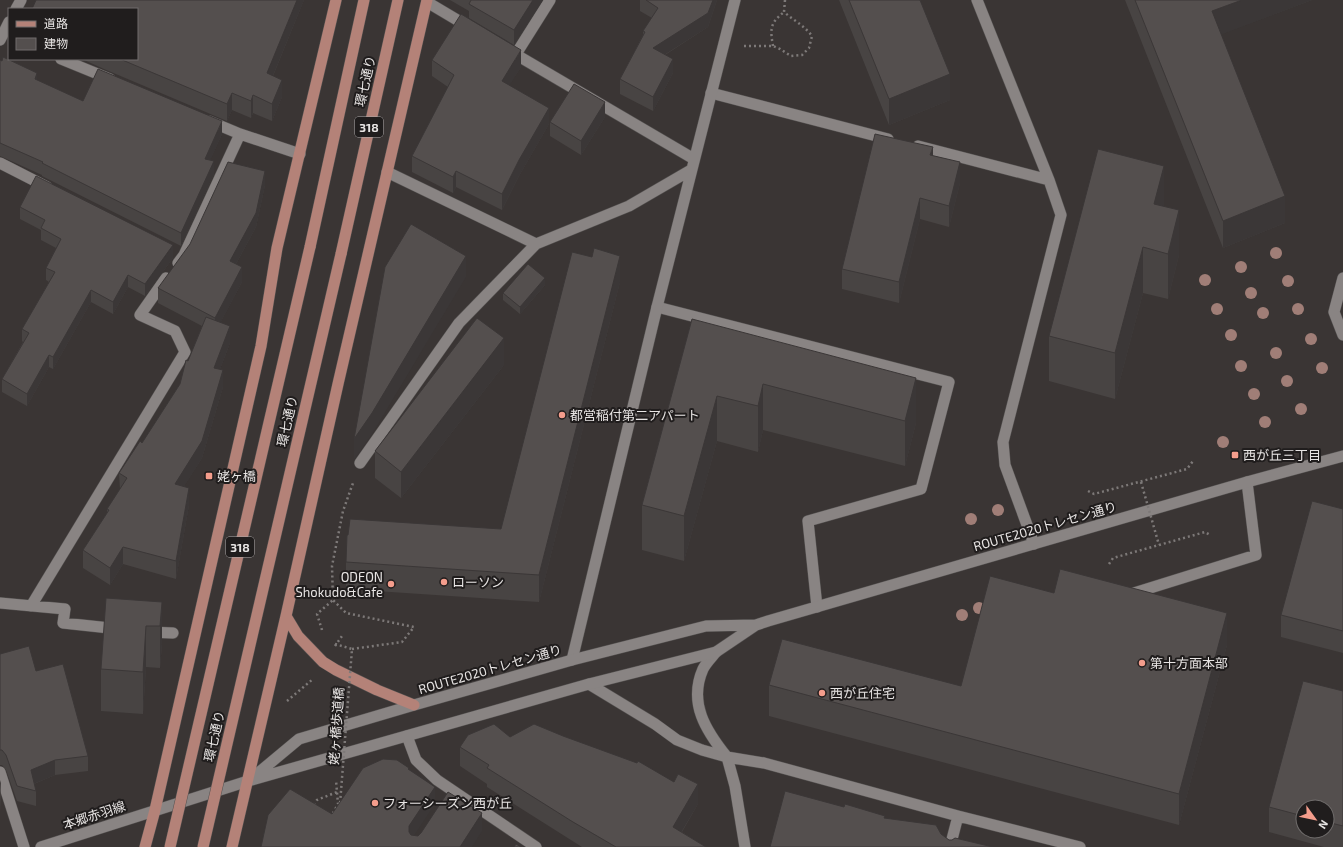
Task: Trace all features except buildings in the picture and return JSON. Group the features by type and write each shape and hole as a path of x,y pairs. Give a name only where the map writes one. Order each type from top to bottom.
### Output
{"main road":[{"path":"145,847 155,810 261,346 278,248 336,0"},
{"name":"環七通り","path":"170,847 310,247 364,0"},
{"name":"環七通り","path":"203,847 398,0"},
{"path":"232,847 427,1"},
{"path":"286,616 298,636 323,662 377,690 414,704"}],"street":[{"path":"516,54 550,0"},
{"path":"572,660 657,307 736,0"},
{"path":"977,0 1049,180 1061,215 1003,442 1005,465 1034,544"},
{"path":"427,1 476,31"},
{"path":"4,37 8,25"},
{"path":"496,43 693,164"},
{"path":"63,60 119,83"},
{"path":"711,93 895,141"},
{"path":"197,116 240,134 300,154"},
{"path":"31,606 185,352 174,331 140,315 184,255 240,134"},
{"path":"911,145 1049,180"},
{"path":"0,163 58,192"},
{"path":"360,463 459,323 536,244 629,206 693,164"},
{"path":"387,172 536,244"},
{"path":"173,249 184,255"},
{"path":"1343,278 1334,312 1343,335"},
{"path":"657,307 949,382 921,489 808,522 817,607"},
{"name":"ROUTE2020トレセン通り","path":"248,781 299,739 414,704 572,660 706,626 756,625 1247,482 1343,456"},
{"path":"1134,593 1256,555 1247,482"},
{"path":"0,603 65,609 63,623 173,633"},
{"name":"ROUTE2020トレセン通り","path":"155,810 248,781 589,684 716,652 756,625"},
{"path":"716,652 704,668 698,685 697,699 703,721 714,740 727,757 735,786 745,847"},
{"path":"589,684 655,724 677,740 702,750 727,757 764,763 958,816 1080,847"},
{"path":"407,736 416,760 436,780 536,847"},
{"path":"0,772 24,847"},
{"path":"445,802 452,791"},
{"name":"本郷赤羽線","path":"41,847 60,844 155,810"},
{"path":"950,847 958,816"}],"path":[{"path":"773,46 770,30 775,19 784,12 785,0"},
{"path":"743,46 773,46 791,56 802,55 809,48 812,36 807,29 784,12"},
{"path":"1088,491 1094,494 1187,469 1193,461"},
{"path":"331,640 335,644 352,649 402,642 414,627 346,613 333,600 332,566 343,511 360,463"},
{"path":"1141,482 1159,545"},
{"path":"1109,564 1113,558 1205,532 1210,535"},
{"path":"323,632 317,614 333,600"},
{"name":"姥ヶ橋歩道橋","path":"337,792 338,804 332,815 327,815 334,812 340,804 352,649"},
{"path":"286,702 313,679"},
{"path":"312,810 317,800 337,792 336,780"}],"place":[{"name":"都営稲付第二アパート","path":"562,415"},
{"name":"西が丘三丁目","path":"1235,455"},
{"name":"姥ヶ橋","path":"209,476"},
{"name":"ローソン","path":"444,582"},
{"name":"ODEON Shokudo&Cafe","path":"391,584"},
{"name":"第十方面本部","path":"1142,663"},
{"name":"西が丘住宅","path":"822,693"},
{"name":"フォーシーズン西が丘","path":"375,803"}]}
